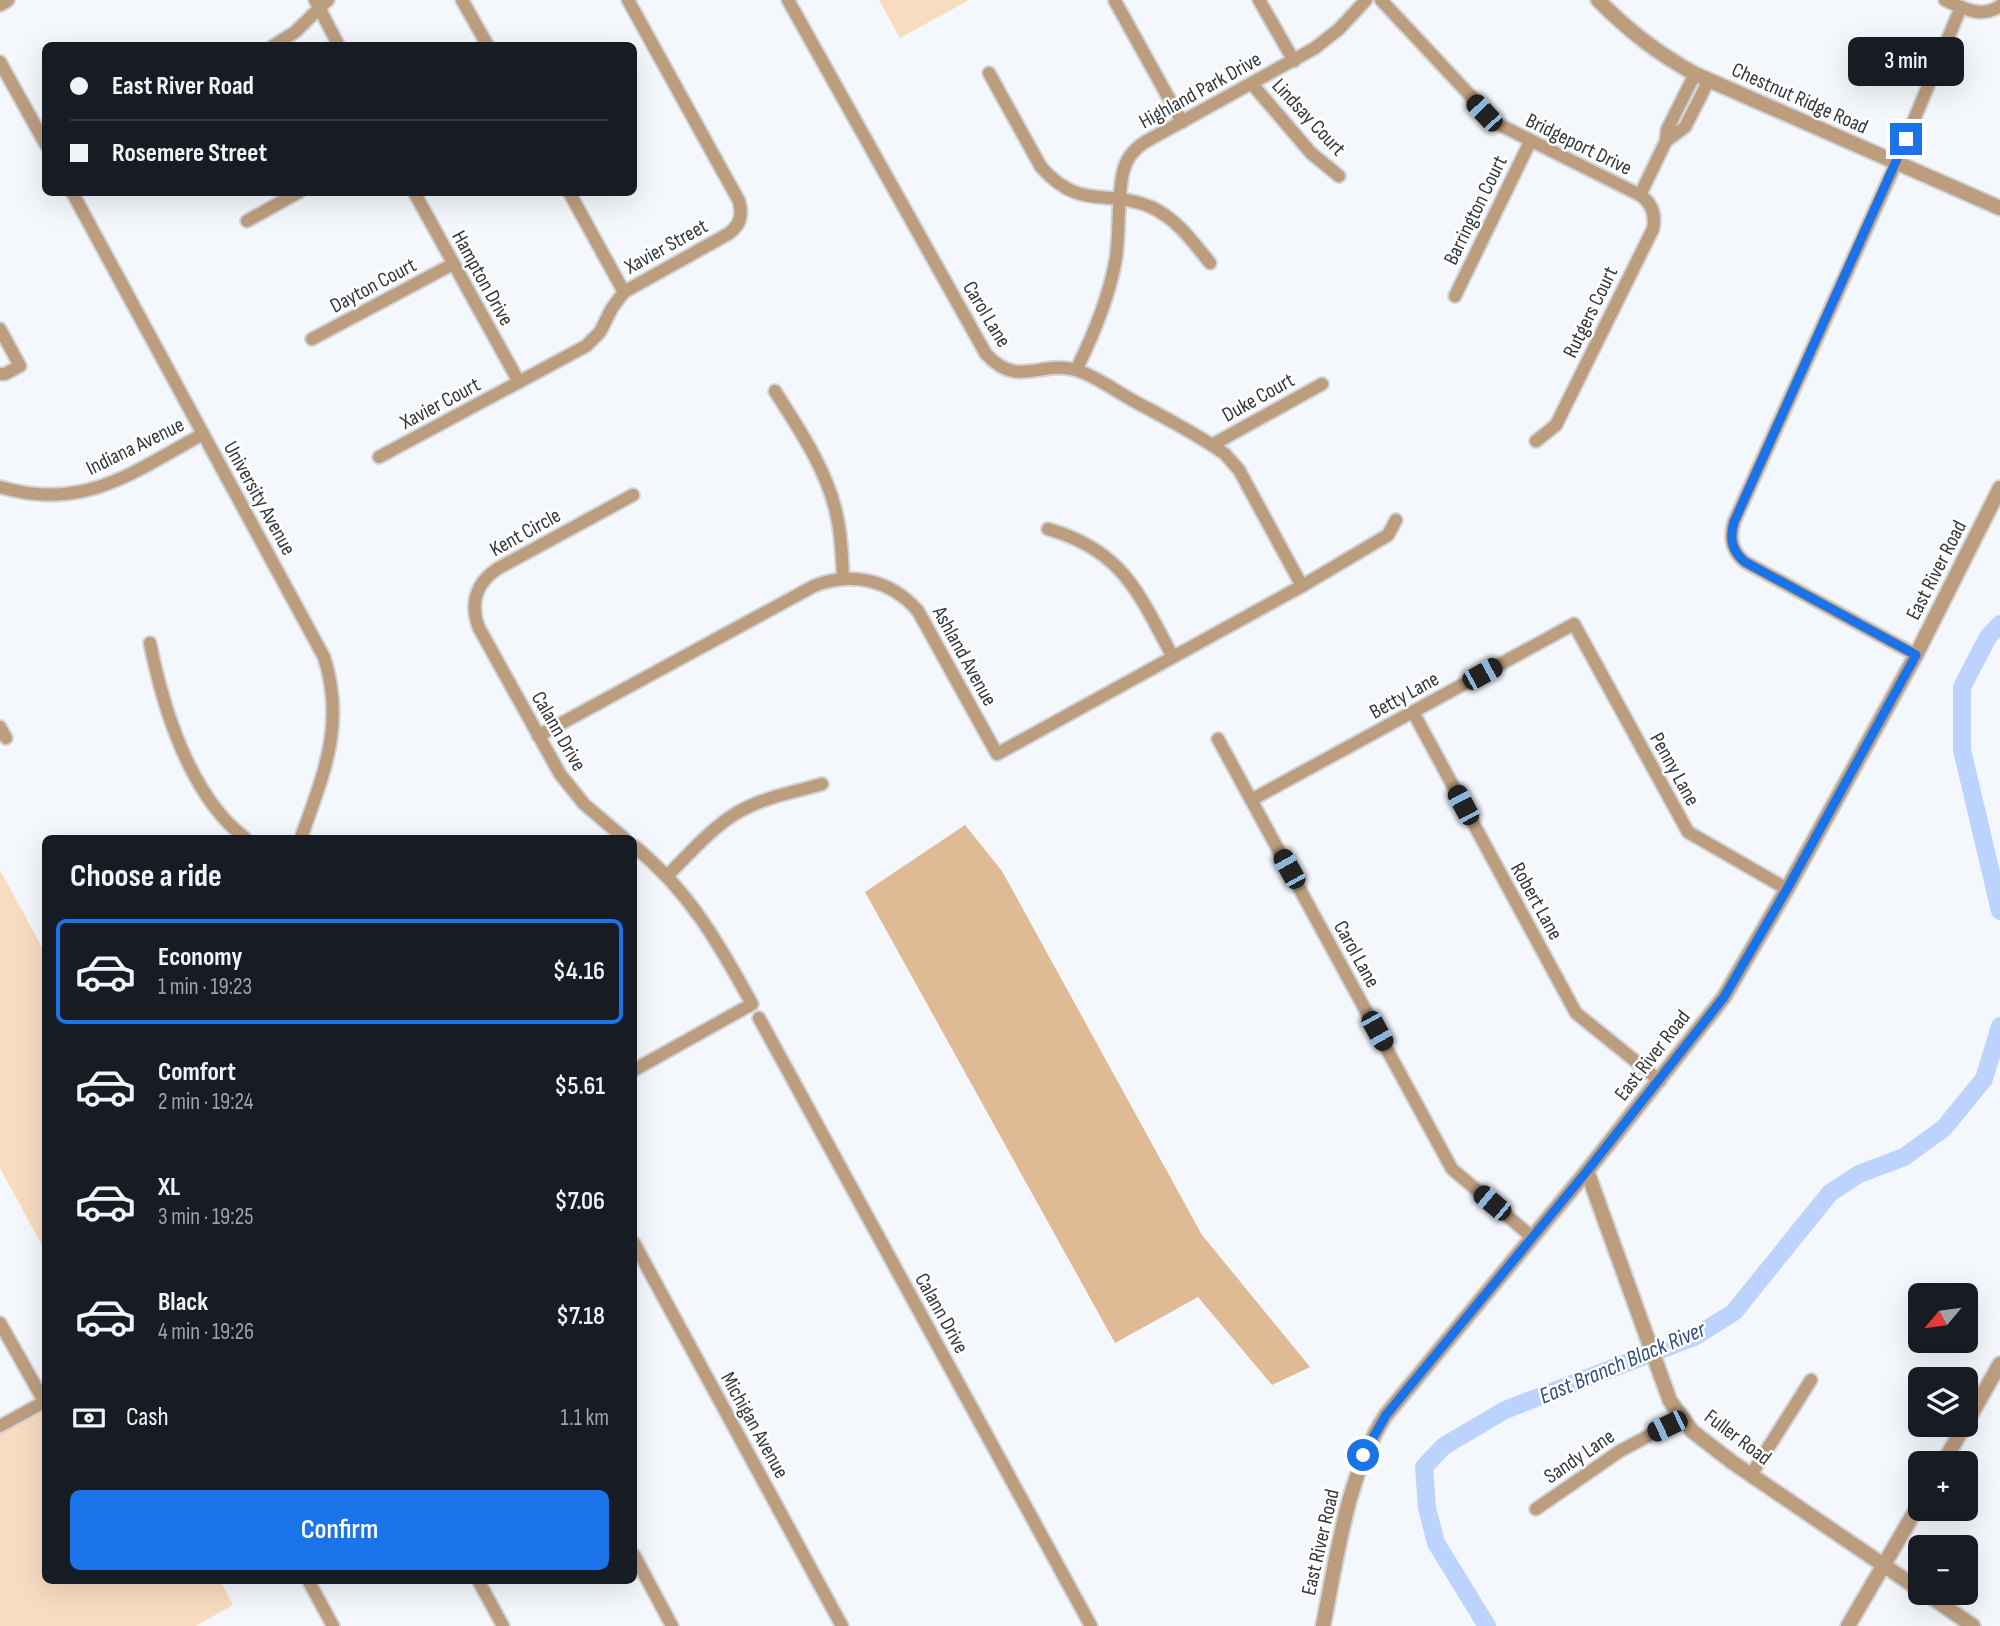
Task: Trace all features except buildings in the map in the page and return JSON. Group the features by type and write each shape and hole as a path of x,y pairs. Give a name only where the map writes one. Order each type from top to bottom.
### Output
{"street":[{"path":"0,4 8,0"},
{"path":"462,0 486,42"},
{"name":"Xavier Street","path":"519,382 594,340 624,292 728,234 736,227 741,214 739,201 628,0"},
{"name":"Carol Lane","path":"788,0 986,354 1000,368 1022,374 1058,368 1076,370"},
{"path":"1259,0 1294,61"},
{"name":"Highland Park Drive","path":"1076,370 1090,342 1110,287 1116,258 1123,172 1131,155 1145,142 1294,61 1327,39 1366,0"},
{"name":"Bridgeport Drive","path":"1381,0 1496,123 1640,195 1666,141 1667,130 1695,74"},
{"name":"Chestnut Ridge Road","path":"1598,0 1629,31 1664,57 1695,74 2000,208"},
{"path":"1945,0 1978,13 2000,6"},
{"path":"1115,1 1182,122"},
{"path":"279,42 295,32 321,3 337,42"},
{"path":"1916,655 1745,562 1735,552 1731,536 1734,522 1896,163 1961,7"},
{"path":"0,61 42,138"},
{"path":"989,73 1041,167 1050,177 1084,196 1148,206 1180,227 1210,263"},
{"path":"1666,141 1685,127 1709,80"},
{"name":"Lindsay Court","path":"1252,83 1311,153 1339,176"},
{"name":"Barrington Court","path":"1455,296 1530,142"},
{"name":"Rutgers Court","path":"1536,440 1556,425 1653,229 1654,213 1646,199 1640,195"},
{"name":"University Avenue","path":"74,196 318,645 328,670 334,711 332,739 326,766 302,835"},
{"path":"247,220 292,196"},
{"name":"Hampton Drive","path":"416,196 519,382"},
{"path":"571,196 624,292"},
{"name":"Dayton Court","path":"312,340 453,264"},
{"path":"0,329 20,366 0,374"},
{"path":"1076,370 1225,454 1239,470 1302,586"},
{"name":"Xavier Court","path":"379,457 519,382"},
{"name":"Duke Court","path":"1212,445 1322,384"},
{"path":"775,391 814,454 829,489 839,526 843,579"},
{"name":"Indiana Avenue","path":"0,487 47,495 88,491 127,476 204,434"},
{"name":"East River Road","path":"1323,1626 1356,1478 1374,1434 1386,1415 1660,1081 1724,997 1916,655 2000,488"},
{"name":"Kent Circle","path":"479,628 474,603 480,584 491,573 633,495"},
{"name":"Ashland Avenue","path":"538,736 814,586 843,579 859,579 881,584 901,595 918,611 997,754 1302,586 1388,535 1396,520"},
{"path":"1048,529 1083,541 1119,568 1139,595 1173,657"},
{"name":"Betty Lane","path":"1251,800 1574,624"},
{"name":"Penny Lane","path":"1574,624 1688,832 1787,889"},
{"name":"Calann Drive","path":"479,628 538,736 571,789 620,835"},
{"path":"150,643 164,702 193,770 219,813 242,835"},
{"name":"Robert Lane","path":"1413,712 1576,1013 1660,1081"},
{"name":"Carol Lane","path":"1217,739 1452,1169 1532,1237"},
{"path":"667,876 713,830 741,810 762,801 822,784"},
{"path":"637,849 667,876 708,925 752,1004 637,1068"},
{"name":"Calann Drive","path":"759,1018 1091,1626"},
{"name":"Fuller Road","path":"1587,1171 1670,1401 1692,1431 1751,1475 1908,1582"},
{"name":"Michigan Avenue","path":"637,1249 842,1626"},
{"path":"0,1323 42,1396"},
{"path":"1950,1451 2000,1364"},
{"path":"1751,1475 1811,1380"},
{"path":"0,1426 42,1403"},
{"name":"Sandy Lane","path":"1536,1508 1620,1451 1682,1418"},
{"path":"1848,1626 1910,1521"},
{"path":"637,1561 672,1626"},
{"path":"311,1584 333,1626"},
{"path":"480,1584 503,1626"},
{"path":"1943,1605 1973,1626"}],"shaded area":[{"path":"879,0 969,0 900,38"},
{"path":"965,825 1002,871 1202,1235 1310,1367 1272,1385 1198,1297 1115,1343 865,892"},
{"path":"0,870 42,947 42,1245 0,1168"},
{"path":"42,1410 42,1584 222,1584 233,1605 196,1626 0,1626 0,1434"}],"waterway":[{"name":"East Branch Black River","path":"2000,624 1988,637 1962,687 1962,750 2000,911"},
{"name":"East Branch Black River","path":"1487,1626 1436,1543 1427,1508 1424,1467 1444,1446 1505,1410 1696,1336 1734,1312 1830,1193 1859,1174 1904,1157 1944,1128 1984,1079 2000,1026"}],"route":[{"path":"1363,1455 1386,1415 1660,1081 1724,997 1916,655 1745,562 1735,552 1731,536 1734,522 1906,139"}]}
